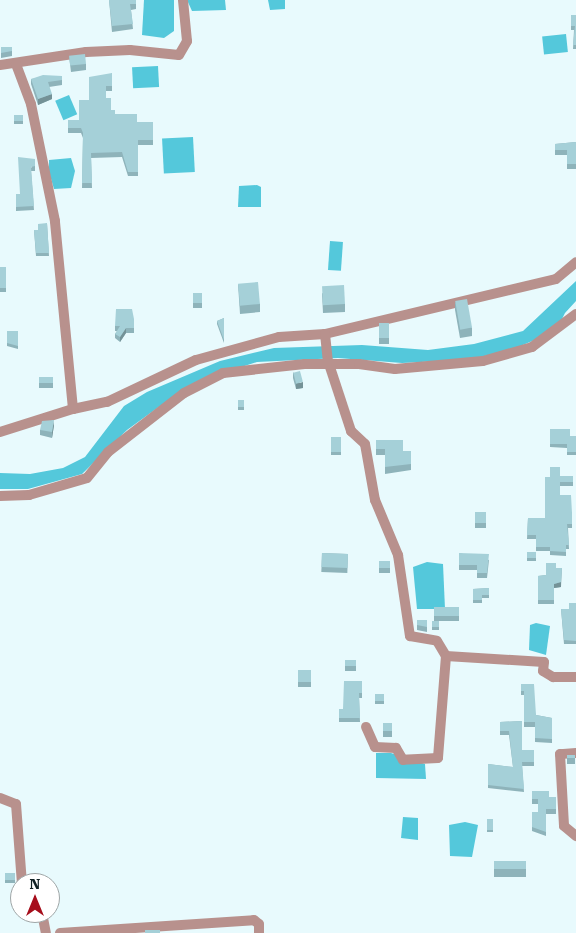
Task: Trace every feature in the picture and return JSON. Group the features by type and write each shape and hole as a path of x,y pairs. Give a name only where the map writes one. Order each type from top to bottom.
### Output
{"street":[{"path":"0,66 86,52 130,50 179,55 188,42 183,0"},
{"path":"16,64 31,104 55,221 73,408"},
{"path":"0,432 73,408 107,402 196,360 279,337 325,339 556,279 576,262"},
{"path":"0,496 29,495 87,478 108,452 184,393 223,373 329,362 395,369 482,360 532,347 576,314"},
{"path":"325,339 329,362 351,431 365,444 375,500 398,555 410,636 438,641 446,656 438,758 403,760 396,748 375,747 366,727"},
{"path":"446,656 544,662 543,671 553,677 576,677"},
{"path":"576,753 560,754 564,826 576,836"},
{"path":"0,798 16,804 21,873"},
{"path":"60,933 254,920 259,924 259,933"}],"water":[{"path":"144,0 174,0 174,31 164,38 142,35"},
{"path":"187,0 225,0 226,10 192,11"},
{"path":"268,0 285,0 285,9 270,10"},
{"path":"566,34 568,52 544,54 542,37"},
{"path":"158,66 159,87 133,88 132,67"},
{"path":"69,95 77,114 63,120 55,101"},
{"path":"193,137 195,172 164,174 162,139"},
{"path":"71,158 75,171 71,188 54,189 49,172 49,160"},
{"path":"257,185 261,187 261,207 238,207 239,186"},
{"path":"330,241 343,242 341,271 328,270"},
{"path":"576,281 576,301 565,313 556,331 511,350 476,358 402,363 338,358 257,362 223,373 160,406 127,430 82,474 28,489 0,489 0,473 30,474 63,468 85,457 124,406 147,392 220,361 274,348 362,345 428,350 474,344 523,331"},
{"path":"427,562 443,564 445,609 417,609 413,567"},
{"path":"536,623 550,626 546,655 529,650 530,625"},
{"path":"376,753 391,753 425,764 426,779 376,778"},
{"path":"403,817 418,818 418,840 401,838"},
{"path":"465,822 478,825 472,857 450,856 449,825"}],"building":[{"path":"109,0 136,0 136,4 130,4 133,24 112,26"},
{"path":"571,15 576,15 576,45 573,45 575,26 571,26"},
{"path":"1,47 12,47 12,51 1,53"},
{"path":"85,54 86,64 70,66 69,56"},
{"path":"112,73 112,86 106,86 106,98 111,98 111,110 115,110 115,114 137,114 137,122 153,122 153,140 138,140 138,172 128,172 122,152 91,153 92,183 82,183 83,133 81,128 68,128 68,120 79,120 79,100 89,100 89,77"},
{"path":"43,75 62,76 62,80 48,82 52,94 38,99 31,79"},
{"path":"14,115 23,115 23,121 14,121"},
{"path":"576,142 576,164 567,164 567,150 555,150 555,144"},
{"path":"18,157 35,159 35,166 31,167 34,206 16,207 16,194 20,194"},
{"path":"47,223 49,253 36,253 34,230 38,230 38,224"},
{"path":"0,267 6,267 6,288 0,288"},
{"path":"258,282 260,304 240,306 238,284"},
{"path":"344,285 345,304 323,305 322,286"},
{"path":"193,293 202,293 202,303 193,303"},
{"path":"467,299 472,328 460,330 455,301"},
{"path":"116,309 132,309 134,319 134,328 126,328 120,337 115,334 120,326 115,326"},
{"path":"224,318 224,340 217,321"},
{"path":"379,323 389,323 389,338 379,338"},
{"path":"7,331 18,331 18,346 7,343"},
{"path":"300,371 303,382 296,383 293,373"},
{"path":"39,377 53,377 53,383 39,383"},
{"path":"238,400 244,400 244,407 238,407"},
{"path":"54,420 52,432 40,430 42,421"},
{"path":"550,429 570,429 570,436 576,436 576,452 567,452 567,444 550,444"},
{"path":"331,437 341,437 341,452 331,452"},
{"path":"376,440 403,440 403,451 411,451 411,464 385,467 385,449 376,449"},
{"path":"550,467 560,467 560,476 573,476 573,482 560,482 560,495 571,495 572,524 567,524 569,545 566,545 566,552 550,551 550,547 536,547 536,535 527,535 528,518 545,518 545,477 550,477"},
{"path":"475,512 486,512 486,523 475,523"},
{"path":"527,552 536,552 536,558 527,558"},
{"path":"322,553 348,554 347,568 322,567"},
{"path":"459,553 489,554 487,573 477,573 477,565 459,565"},
{"path":"379,561 390,561 390,568 379,568"},
{"path":"546,563 556,563 556,568 562,568 561,582 554,584 554,600 538,600 538,576 546,575"},
{"path":"489,588 489,595 482,595 482,600 473,600 473,589"},
{"path":"569,603 576,603 576,641 564,640 561,609 569,609"},
{"path":"434,607 459,607 459,616 434,616"},
{"path":"417,620 427,620 427,627 417,625"},
{"path":"432,621 439,621 439,627 432,627"},
{"path":"345,660 356,660 356,666 345,666"},
{"path":"298,670 311,670 311,682 298,682"},
{"path":"344,681 362,681 362,693 359,693 360,718 339,718 339,709 343,709"},
{"path":"521,684 534,684 536,715 552,718 552,739 535,738 535,722 524,722 524,691 521,691"},
{"path":"375,694 384,694 384,701 375,701"},
{"path":"522,721 522,750 534,750 534,762 522,762 524,789 488,785 488,764 513,767 509,731 500,731 500,722"},
{"path":"383,723 392,723 392,731 383,731"},
{"path":"567,755 575,755 575,758 567,758"},
{"path":"532,791 549,791 549,797 556,797 556,809 546,809 546,832 532,827 532,812 538,812 538,799 532,799"},
{"path":"487,819 493,819 493,830 487,830"},
{"path":"494,861 526,861 526,869 494,869"},
{"path":"5,873 10,873 10,880 5,880"},
{"path":"145,930 160,930 160,933 145,933"}]}
